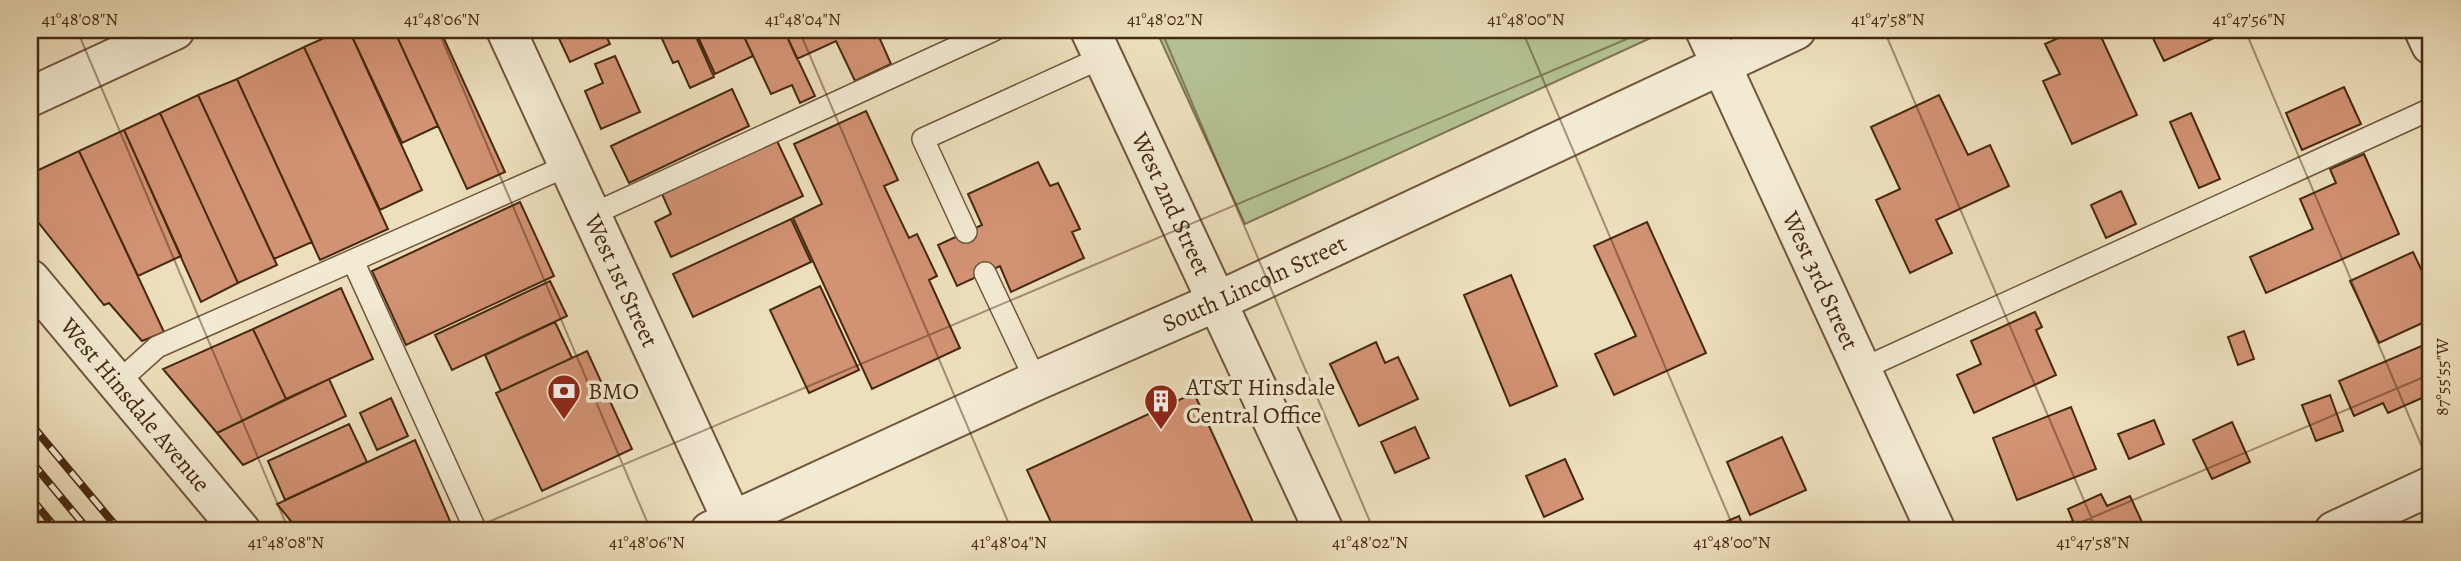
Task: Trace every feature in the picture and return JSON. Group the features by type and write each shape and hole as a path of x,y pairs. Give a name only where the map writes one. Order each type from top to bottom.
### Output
{"street":[{"path":"30,97 175,30"},
{"name":"West 1st Street","path":"506,30 569,165 727,528"},
{"name":"West 3rd Street","path":"1706,30 1936,531"},
{"name":"South Lincoln Street","path":"727,528 1036,381 1216,302 1796,30"},
{"path":"2424,30 2431,45"},
{"name":"West 2nd Street","path":"1096,43 1324,531"},
{"name":"West Hinsdale Avenue","path":"30,279 241,531"},
{"path":"2334,531 2431,486"}],"lane":[{"path":"591,215 994,30"},
{"path":"966,232 923,139 1096,43"},
{"path":"1862,369 2431,109"},
{"path":"117,383 158,347 569,165"},
{"path":"352,261 476,531"},
{"path":"985,273 1036,381"}],"green space":[{"path":"1156,30 1668,30 1245,224"}],"building":[{"path":"342,30 349,30 422,190 380,210 304,47"},
{"path":"349,30 394,30 438,126 402,143"},
{"path":"394,30 440,30 505,172 467,189"},
{"path":"555,30 603,30 610,44 570,62"},
{"path":"658,30 693,30 714,77 690,88 678,61 673,63"},
{"path":"695,30 741,30 753,56 715,74"},
{"path":"741,30 784,30 815,96 800,103 792,85 771,94"},
{"path":"784,30 876,30 891,64 855,81 836,41 797,59"},
{"path":"2076,30 2098,30 2137,115 2072,144 2043,81 2060,74 2045,44"},
{"path":"2149,30 2226,30 2227,32 2164,61"},
{"path":"304,47 388,229 320,260 237,79"},
{"path":"615,56 640,112 601,129 585,91 603,83 595,64"},
{"path":"237,79 312,242 274,259 198,95"},
{"path":"2344,87 2361,124 2302,150 2286,113"},
{"path":"732,89 749,126 629,183 611,146"},
{"path":"198,95 277,265 238,283 160,113"},
{"path":"1939,95 1968,155 1990,145 2009,186 1936,220 1952,253 1910,273 1876,200 1900,189 1871,127"},
{"path":"866,111 898,180 884,186 909,238 917,234 937,276 929,280 960,348 872,389 793,218 822,204 794,144"},
{"path":"160,113 238,283 201,302 124,130"},
{"path":"2191,113 2220,179 2199,188 2170,122"},
{"path":"124,130 181,256 138,276 79,151"},
{"path":"777,141 803,196 671,257 655,222 671,214 662,194"},
{"path":"79,151 164,332 142,341 109,303 104,305 30,212 30,174"},
{"path":"2364,154 2399,234 2266,293 2250,257 2313,229 2300,199 2336,183 2330,169"},
{"path":"1038,162 1050,186 1058,183 1080,229 1072,232 1084,258 1011,292 1000,266 957,286 938,245 982,225 968,194"},
{"path":"2121,191 2136,224 2106,238 2091,205"},
{"path":"520,202 554,276 406,345 372,271"},
{"path":"791,219 811,262 693,317 673,274"},
{"path":"1647,222 1706,353 1614,395 1595,354 1636,336 1594,246"},
{"path":"2413,252 2431,290 2431,319 2379,343 2350,281"},
{"path":"1511,275 1557,386 1510,406 1464,295"},
{"path":"550,281 567,316 452,370 435,335"},
{"path":"820,286 859,370 809,393 770,310"},
{"path":"341,288 373,359 286,399 253,329"},
{"path":"2035,312 2042,327 2036,330 2056,375 1974,413 1957,375 1981,364 1971,341"},
{"path":"555,322 572,358 501,391 485,355"},
{"path":"253,329 286,399 217,433 163,369"},
{"path":"2244,331 2254,359 2238,365 2228,337"},
{"path":"1376,342 1385,363 1398,357 1418,399 1359,426 1330,364"},
{"path":"2431,342 2431,394 2388,413 2383,403 2354,416 2339,381"},
{"name":"BMO","path":"587,351 632,449 542,491 496,393"},
{"path":"329,379 346,416 243,465 217,433"},
{"name":"AT&T Hinsdale Central Office","path":"1194,393 1257,531 1055,531 1027,470"},
{"path":"2330,395 2343,431 2316,441 2302,405"},
{"path":"391,398 408,436 377,450 360,413"},
{"path":"2071,407 2096,469 2017,500 1993,438"},
{"path":"2154,420 2164,444 2129,459 2118,434"},
{"path":"2232,422 2250,462 2212,479 2193,440"},
{"path":"349,424 367,462 285,500 268,461"},
{"path":"1415,427 1429,458 1395,473 1381,442"},
{"path":"1782,437 1806,490 1750,515 1727,462"},
{"path":"415,440 450,521 428,531 299,531 277,504"},
{"path":"1565,459 1583,499 1544,517 1526,476"},
{"path":"2101,494 2107,506 2130,496 2146,531 2052,531 2073,521 2068,509"},
{"path":"1739,516 1745,531 1707,531 1707,530"},
{"path":"450,521 454,531 428,531"}],"railway":[{"path":"30,423 120,531"},
{"path":"30,460 89,531"},
{"path":"30,497 58,531"}],"place":[{"name":"BMO","path":"564,421"},
{"name":"AT&T Hinsdale Central Office","path":"1161,431"}]}
